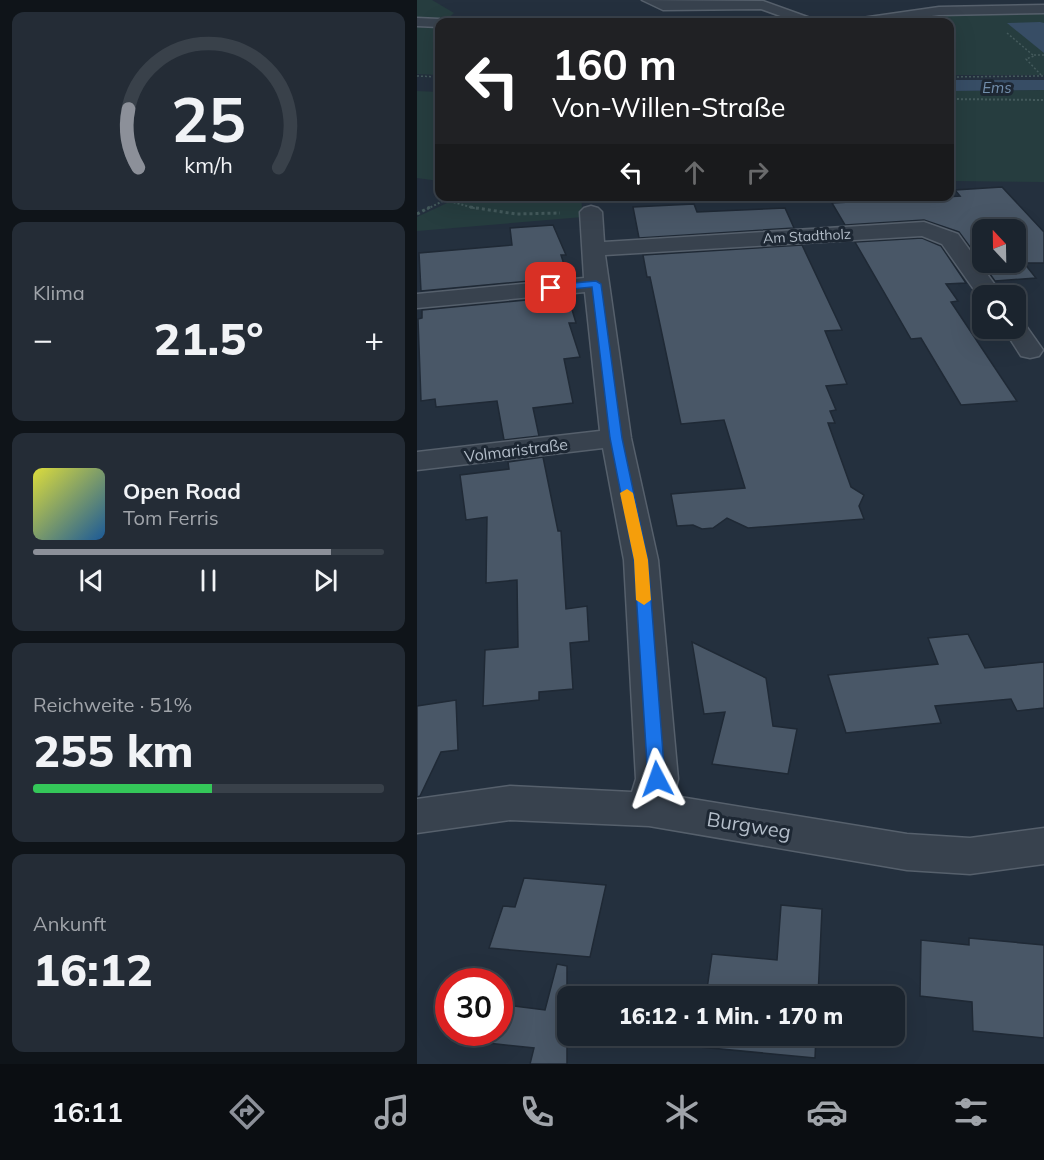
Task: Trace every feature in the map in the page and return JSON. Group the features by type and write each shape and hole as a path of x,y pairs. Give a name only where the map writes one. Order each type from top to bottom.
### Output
{"street":[{"path":"649,0 663,6 763,5 797,18"},
{"path":"890,18 939,11 1044,9"},
{"path":"417,22 435,23"},
{"path":"591,212 596,284 616,438 641,560 657,779 648,809"},
{"name":"Am Stadtholz","path":"593,249 924,230 950,239 983,285"},
{"path":"417,301 596,284"},
{"path":"1022,339 1030,350"},
{"name":"Volmaristraße","path":"417,462 616,438"},
{"name":"Burgweg","path":"417,816 510,803 648,809 907,852 970,856 1044,846"}],"path":[{"path":"983,10 1033,55"},
{"path":"1043,76 1026,59 1033,55 1044,55"},
{"path":"417,76 435,77"},
{"path":"954,77 1043,76"},
{"path":"954,99 1044,100"},
{"path":"417,214 444,201"},
{"path":"449,201 475,211 521,214 591,212"}],"green space":[{"path":"417,0 432,0 454,13 448,18 435,18 435,21 417,20"},
{"path":"1044,10 1044,75 954,75 954,18 900,18 924,14"},
{"path":"417,25 435,26 435,75 417,74"},
{"path":"1044,90 1044,182 954,181 954,91"},
{"path":"417,91 435,92 435,180 417,178"},
{"path":"451,201 581,201 583,217 417,231 417,217"}],"water":[{"path":"1007,23 1044,23 1044,53"},
{"name":"Ems","path":"954,80 1044,80 1044,90 954,91"}],"building":[{"path":"1002,187 1044,232 1044,263 1026,263 1026,219 972,219 972,250 959,232 924,220 845,225 832,203 954,201 954,196 960,196 955,190"},
{"path":"694,204 697,212 785,208 794,228 639,238 633,207"},
{"path":"553,225 566,255 561,255 567,274 562,274 563,278 421,291 419,253 512,245 510,228"},
{"path":"922,238 941,246 966,283 946,284 958,301 951,302 972,334 972,339 976,339 1017,401 961,405 921,338 911,339 855,242"},
{"path":"802,245 842,330 825,331 847,384 826,386 836,410 830,411 835,423 828,423 851,487 864,495 859,506 864,519 748,528 727,518 713,528 702,529 693,525 677,526 671,494 745,488 724,420 681,424 650,277 647,277 643,255"},
{"path":"1026,266 1036,278 995,281 989,273 1026,273"},
{"path":"568,296 576,323 569,323 580,357 564,359 573,403 533,408 539,436 504,440 497,401 436,407 435,399 421,401 418,319 422,318 422,310"},
{"path":"543,457 558,531 561,531 566,609 587,606 589,641 570,643 573,689 539,692 539,700 483,706 485,650 518,647 517,580 486,583 487,517 466,520 460,475 509,469 508,462"},
{"path":"968,634 985,668 1044,662 1044,708 1017,711 1011,699 935,706 941,723 846,733 828,675 938,664 928,638"},
{"path":"692,642 766,678 773,726 797,729 788,774 712,764 725,712 704,714"},
{"path":"456,700 458,750 441,752 420,796 417,797 417,706"},
{"path":"524,878 606,885 590,957 489,948 503,906 515,907"},
{"path":"781,905 822,909 818,986 707,986 712,954 777,960"},
{"path":"969,938 1044,945 1044,1038 973,1031 972,1002 920,996 921,940 969,945"},
{"path":"557,964 567,966 567,986 557,986 557,1046 567,1046 567,1064 530,1064 534,1048 513,1046 513,1006 545,1010"},
{"path":"700,1046 816,1046 815,1058"}],"slow traffic":[{"path":"627,493 641,560 644,600"}],"route":[{"path":"551,288 596,284 616,438 641,560 657,779"}]}
